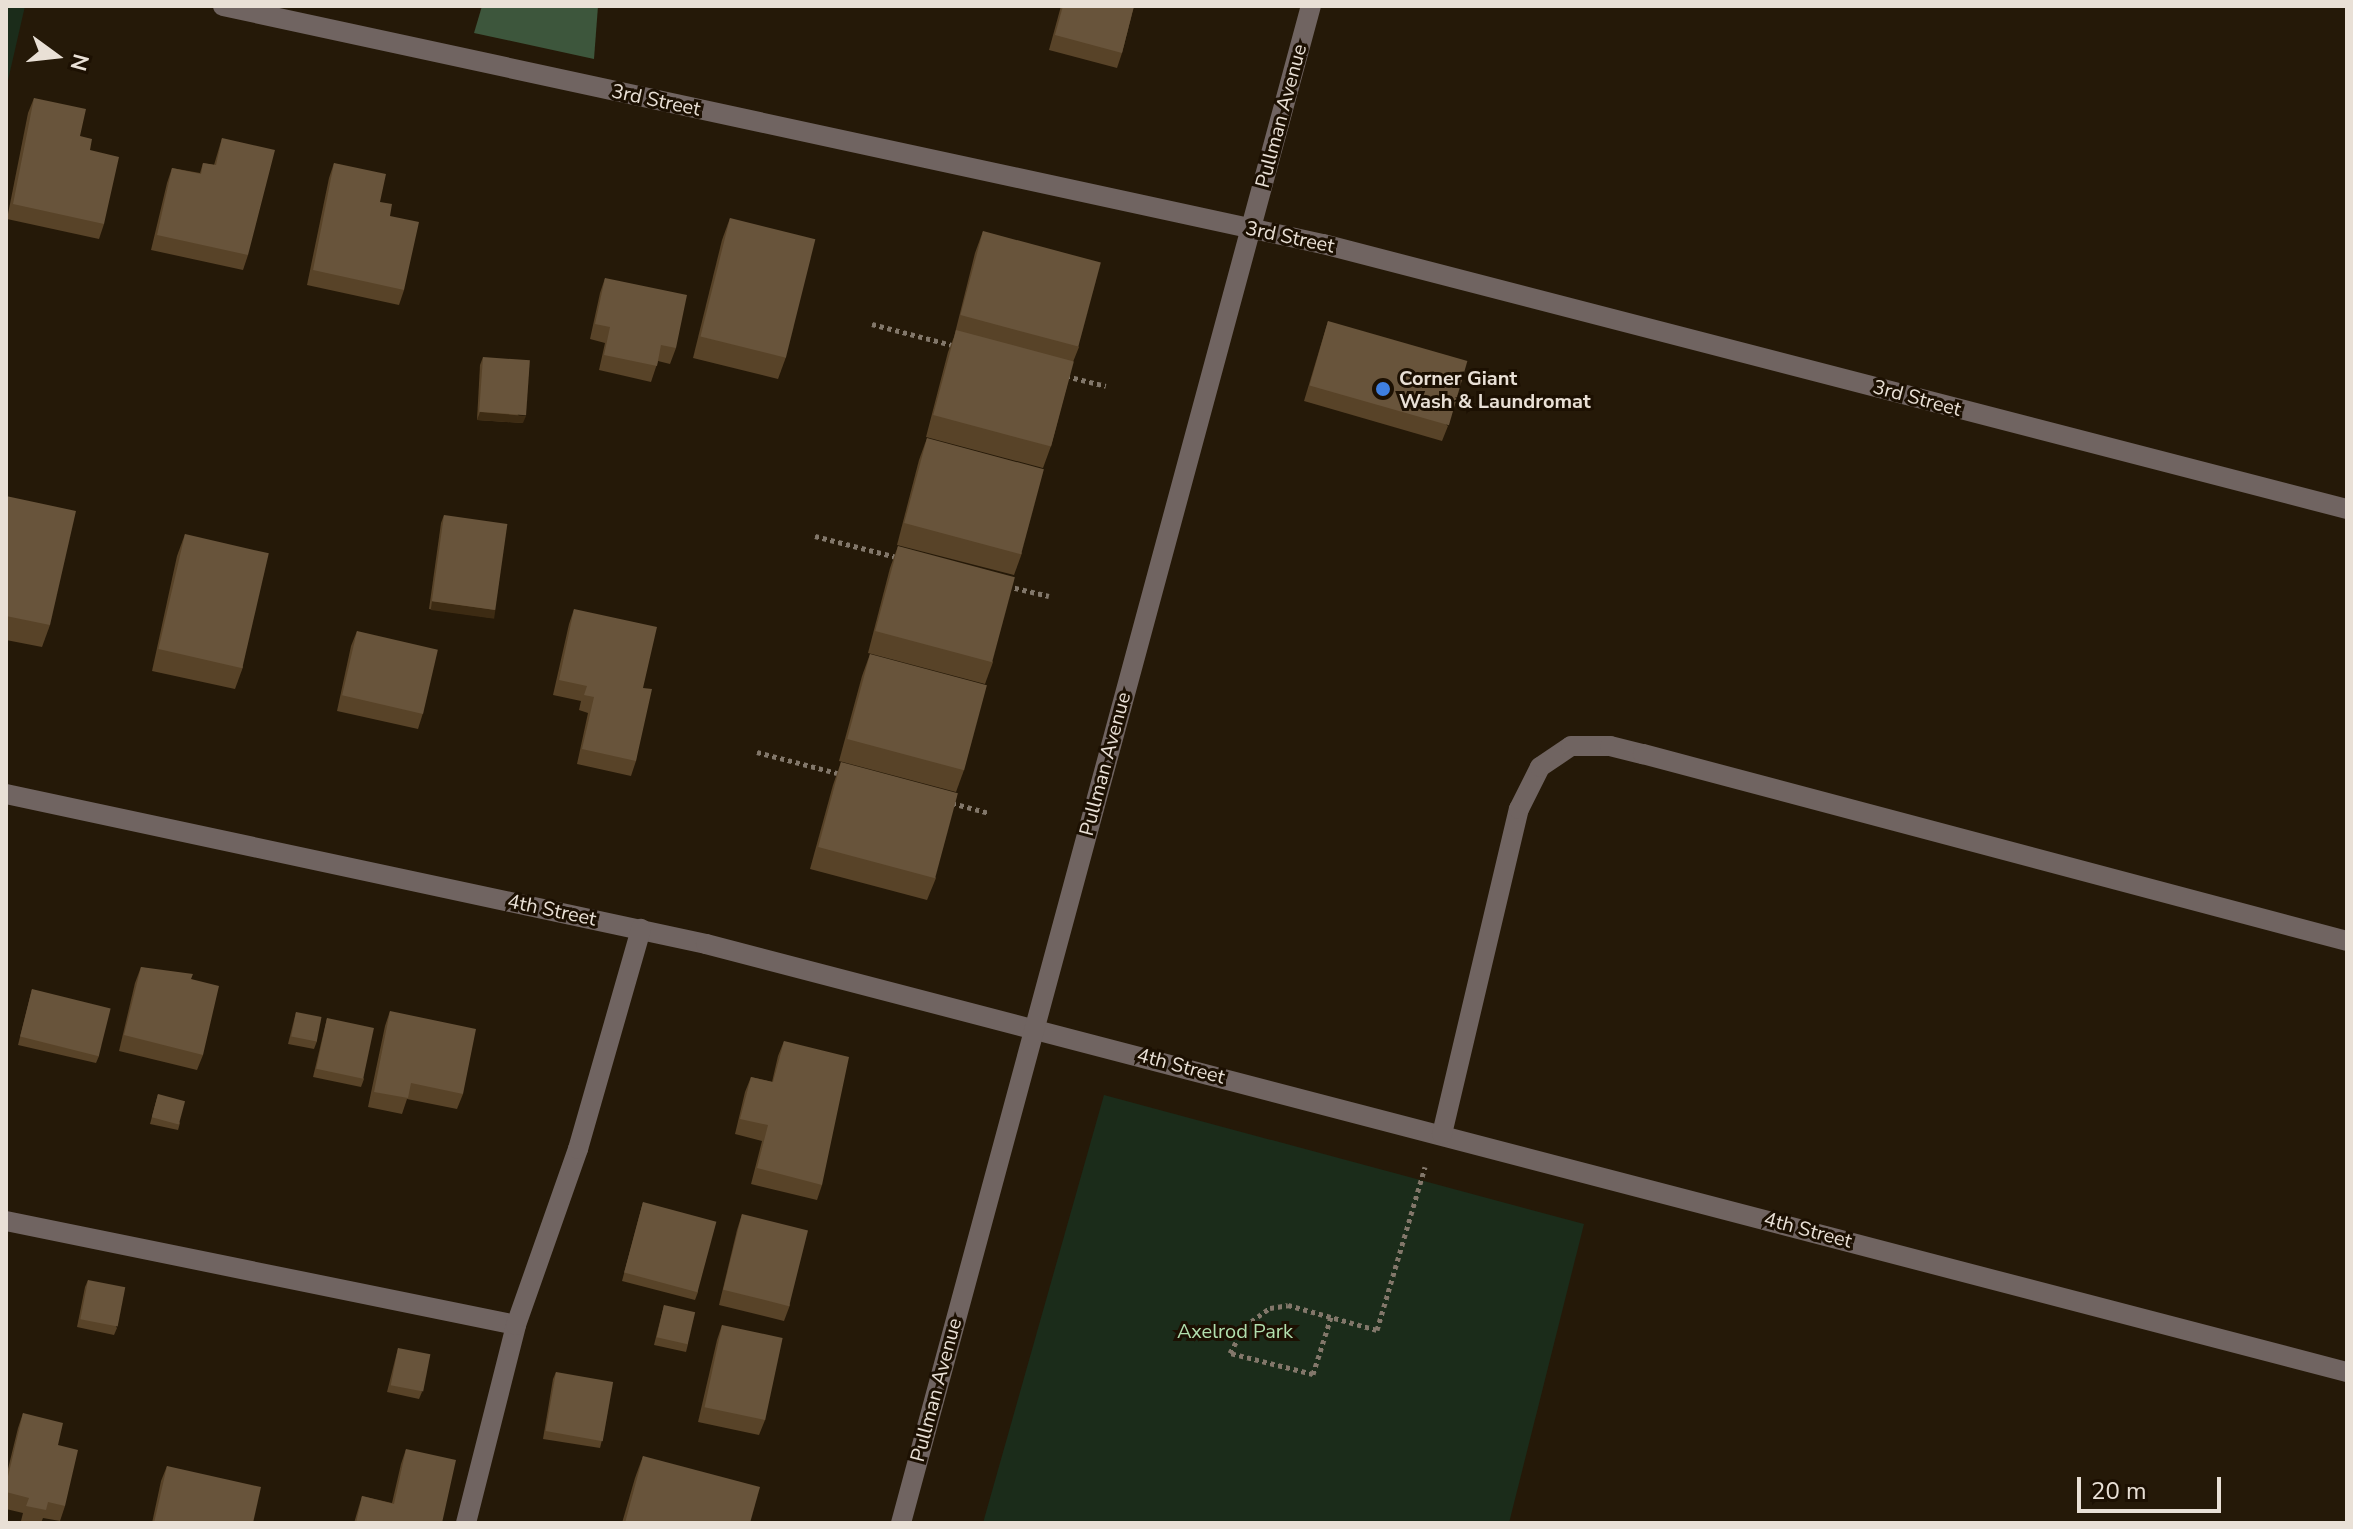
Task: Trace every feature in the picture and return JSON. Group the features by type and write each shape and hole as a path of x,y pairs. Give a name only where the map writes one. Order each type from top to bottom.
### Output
{"street":[{"name":"3rd Street","path":"223,6 1251,229 2347,509"},
{"name":"Pullman Avenue","path":"901,1523 1311,6"},
{"path":"1442,1134 1519,809 1540,767 1571,746 1632,751 2347,941"},
{"name":"4th Street","path":"6,794 641,929 1034,1028 2347,1372"},
{"path":"466,1523 516,1325 578,1149 641,929"},
{"path":"6,1221 516,1325"}],"path":[{"path":"872,324 959,347"},
{"path":"1062,375 1106,386"},
{"path":"815,536 903,559"},
{"path":"990,581 1049,596"},
{"path":"757,752 844,775"},
{"path":"946,801 990,813"},
{"path":"1331,1317 1313,1374 1230,1353 1245,1326 1270,1308 1288,1305 1331,1317 1377,1330 1425,1169 1442,1134"}],"green space":[{"path":"6,6 25,6 6,89"},
{"path":"482,6 598,6 594,59 474,33"},
{"name":"Axelrod Park","path":"1104,1095 1584,1224 1509,1523 983,1523"}],"building":[{"path":"1063,6 1134,6 1122,53 1055,35"},
{"path":"34,98 86,109 80,136 92,139 90,150 119,157 104,224 13,204"},
{"path":"222,138 275,150 248,255 157,235 172,168 201,174 203,163 216,165"},
{"path":"334,163 386,174 380,202 392,204 390,216 419,222 404,290 313,270"},
{"path":"730,218 815,239 786,358 700,336"},
{"path":"983,231 1101,263 1078,347 960,315"},
{"path":"605,278 687,295 676,348 661,345 657,366 604,355 610,327 595,324"},
{"name":"Corner Giant Wash & Laundromat","path":"1328,321 1467,361 1449,425 1310,385"},
{"path":"956,330 1074,362 1051,447 933,415"},
{"path":"483,357 530,360 526,415 479,412"},
{"path":"927,438 1044,469 1021,554 904,523"},
{"path":"6,496 76,511 50,625 6,616"},
{"path":"444,515 507,524 495,610 432,601"},
{"path":"185,534 269,553 242,668 158,649"},
{"path":"898,546 1015,577 992,662 875,631"},
{"path":"574,609 657,627 643,688 652,689 636,761 582,749 594,697 584,695 587,686 559,680"},
{"path":"357,631 438,650 423,714 342,695"},
{"path":"870,654 987,685 964,770 847,739"},
{"path":"841,762 958,793 935,878 818,847"},
{"path":"141,967 193,974 191,979 219,986 203,1055 124,1035"},
{"path":"32,989 111,1009 99,1056 20,1037"},
{"path":"390,1011 476,1029 463,1094 411,1083 408,1098 374,1092"},
{"path":"296,1012 322,1017 317,1042 291,1037"},
{"path":"327,1018 374,1028 363,1079 316,1069"},
{"path":"784,1041 849,1057 822,1185 757,1168 768,1125 740,1119 751,1077 773,1082"},
{"path":"158,1094 185,1101 179,1124 152,1117"},
{"path":"643,1202 716,1222 698,1292 624,1273"},
{"path":"742,1214 808,1230 789,1306 723,1290"},
{"path":"88,1280 125,1287 118,1327 80,1319"},
{"path":"664,1305 695,1312 688,1344 657,1337"},
{"path":"722,1325 783,1338 765,1420 705,1407"},
{"path":"398,1348 430,1354 423,1392 391,1385"},
{"path":"556,1372 613,1382 603,1441 546,1431"},
{"path":"23,1413 63,1423 58,1445 78,1450 65,1506 48,1502 46,1510 26,1506 29,1498 6,1492"},
{"path":"406,1449 456,1460 442,1523 356,1523 362,1496 394,1504"},
{"path":"643,1456 760,1487 750,1523 625,1523"},
{"path":"167,1466 261,1487 253,1523 154,1523"}],"place":[{"name":"Corner Giant Wash & Laundromat","path":"1383,389"}]}
